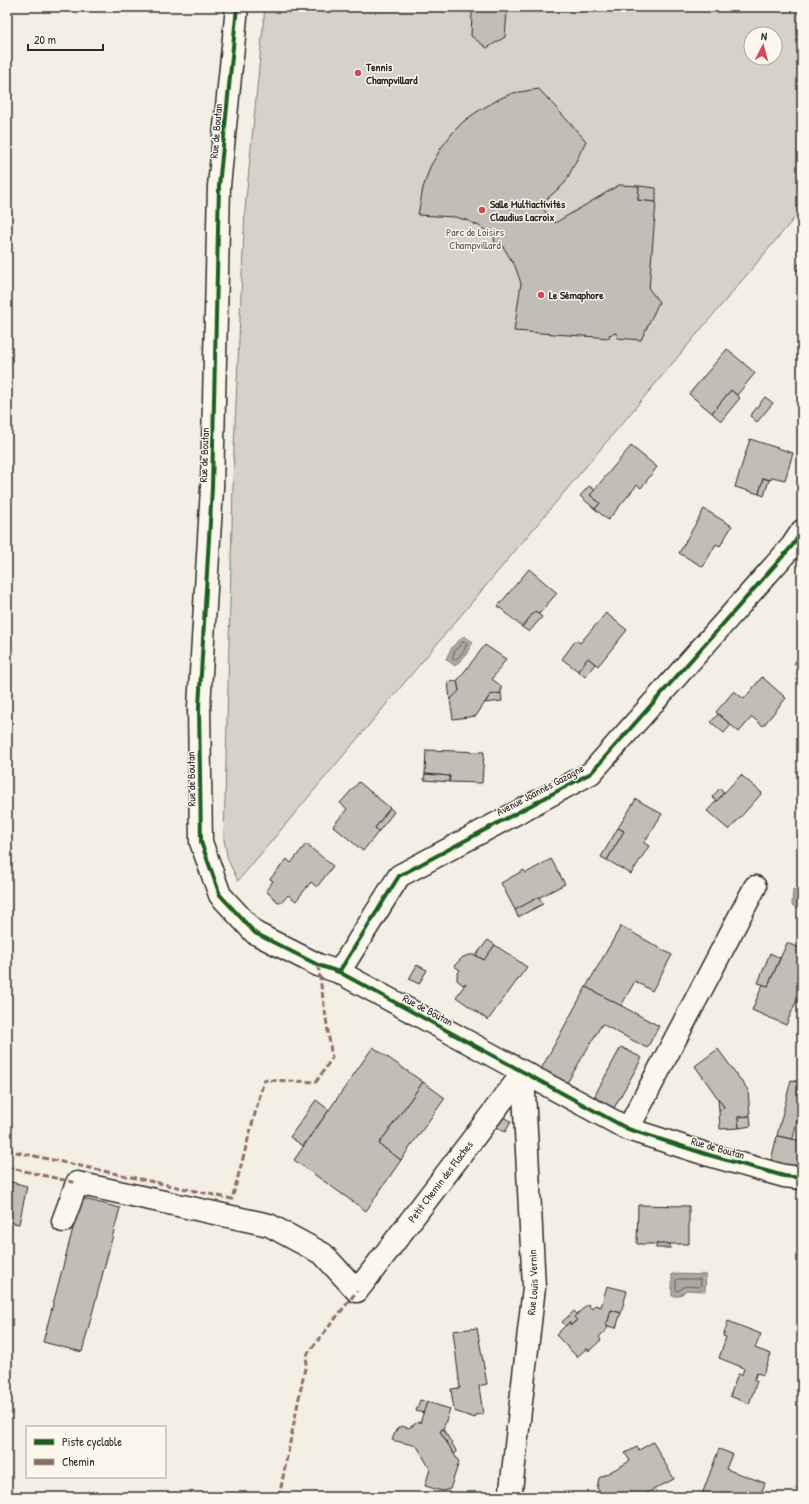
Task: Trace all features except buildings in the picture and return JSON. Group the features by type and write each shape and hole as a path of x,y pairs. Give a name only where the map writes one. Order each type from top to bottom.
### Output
{"street":[{"name":"Rue de Boutan","path":"236,7 219,186 212,488 200,707 201,842 220,895 255,933 318,965 339,972 628,1129 709,1155 784,1176 802,1178"},
{"name":"Avenue Joannès Gazagne","path":"339,972 399,876 591,773 792,546 802,530"},
{"path":"628,1129 755,887"},
{"name":"Petit Chemin des Flaches","path":"63,1221 77,1183 269,1225 323,1254 357,1291 523,1073"},
{"name":"Rue Louis Vernin","path":"511,1490 534,1287 523,1073"}],"green space":[{"name":"Parc de Loisirs Champvillard","path":"265,7 802,7 802,209 238,881 228,860 224,840 234,447 245,209"}],"water":[{"path":"464,636 473,642 465,656 455,666 446,659 452,647"},
{"path":"793,889 802,896 802,911 792,905"},
{"path":"672,1274 706,1275 705,1291 686,1290 680,1296 672,1296"}],"marked path":[{"path":"7,1150 232,1199 264,1080 316,1082 332,1058 318,965"},
{"path":"7,1167 77,1183"},
{"path":"279,1497 308,1353 357,1291"}],"cycle path":[{"path":"237,7 219,186 212,488 199,707 201,842 220,895 255,933 318,965 339,972 628,1129 709,1155 784,1176 802,1178"},
{"path":"339,972 399,876 591,773 792,546 802,531"}],"place":[{"name":"Tennis Champvillard","path":"358,73"},
{"name":"Salle Multiactivités Claudius Lacroix","path":"482,210"},
{"name":"Le Sémaphore","path":"541,295"}]}
